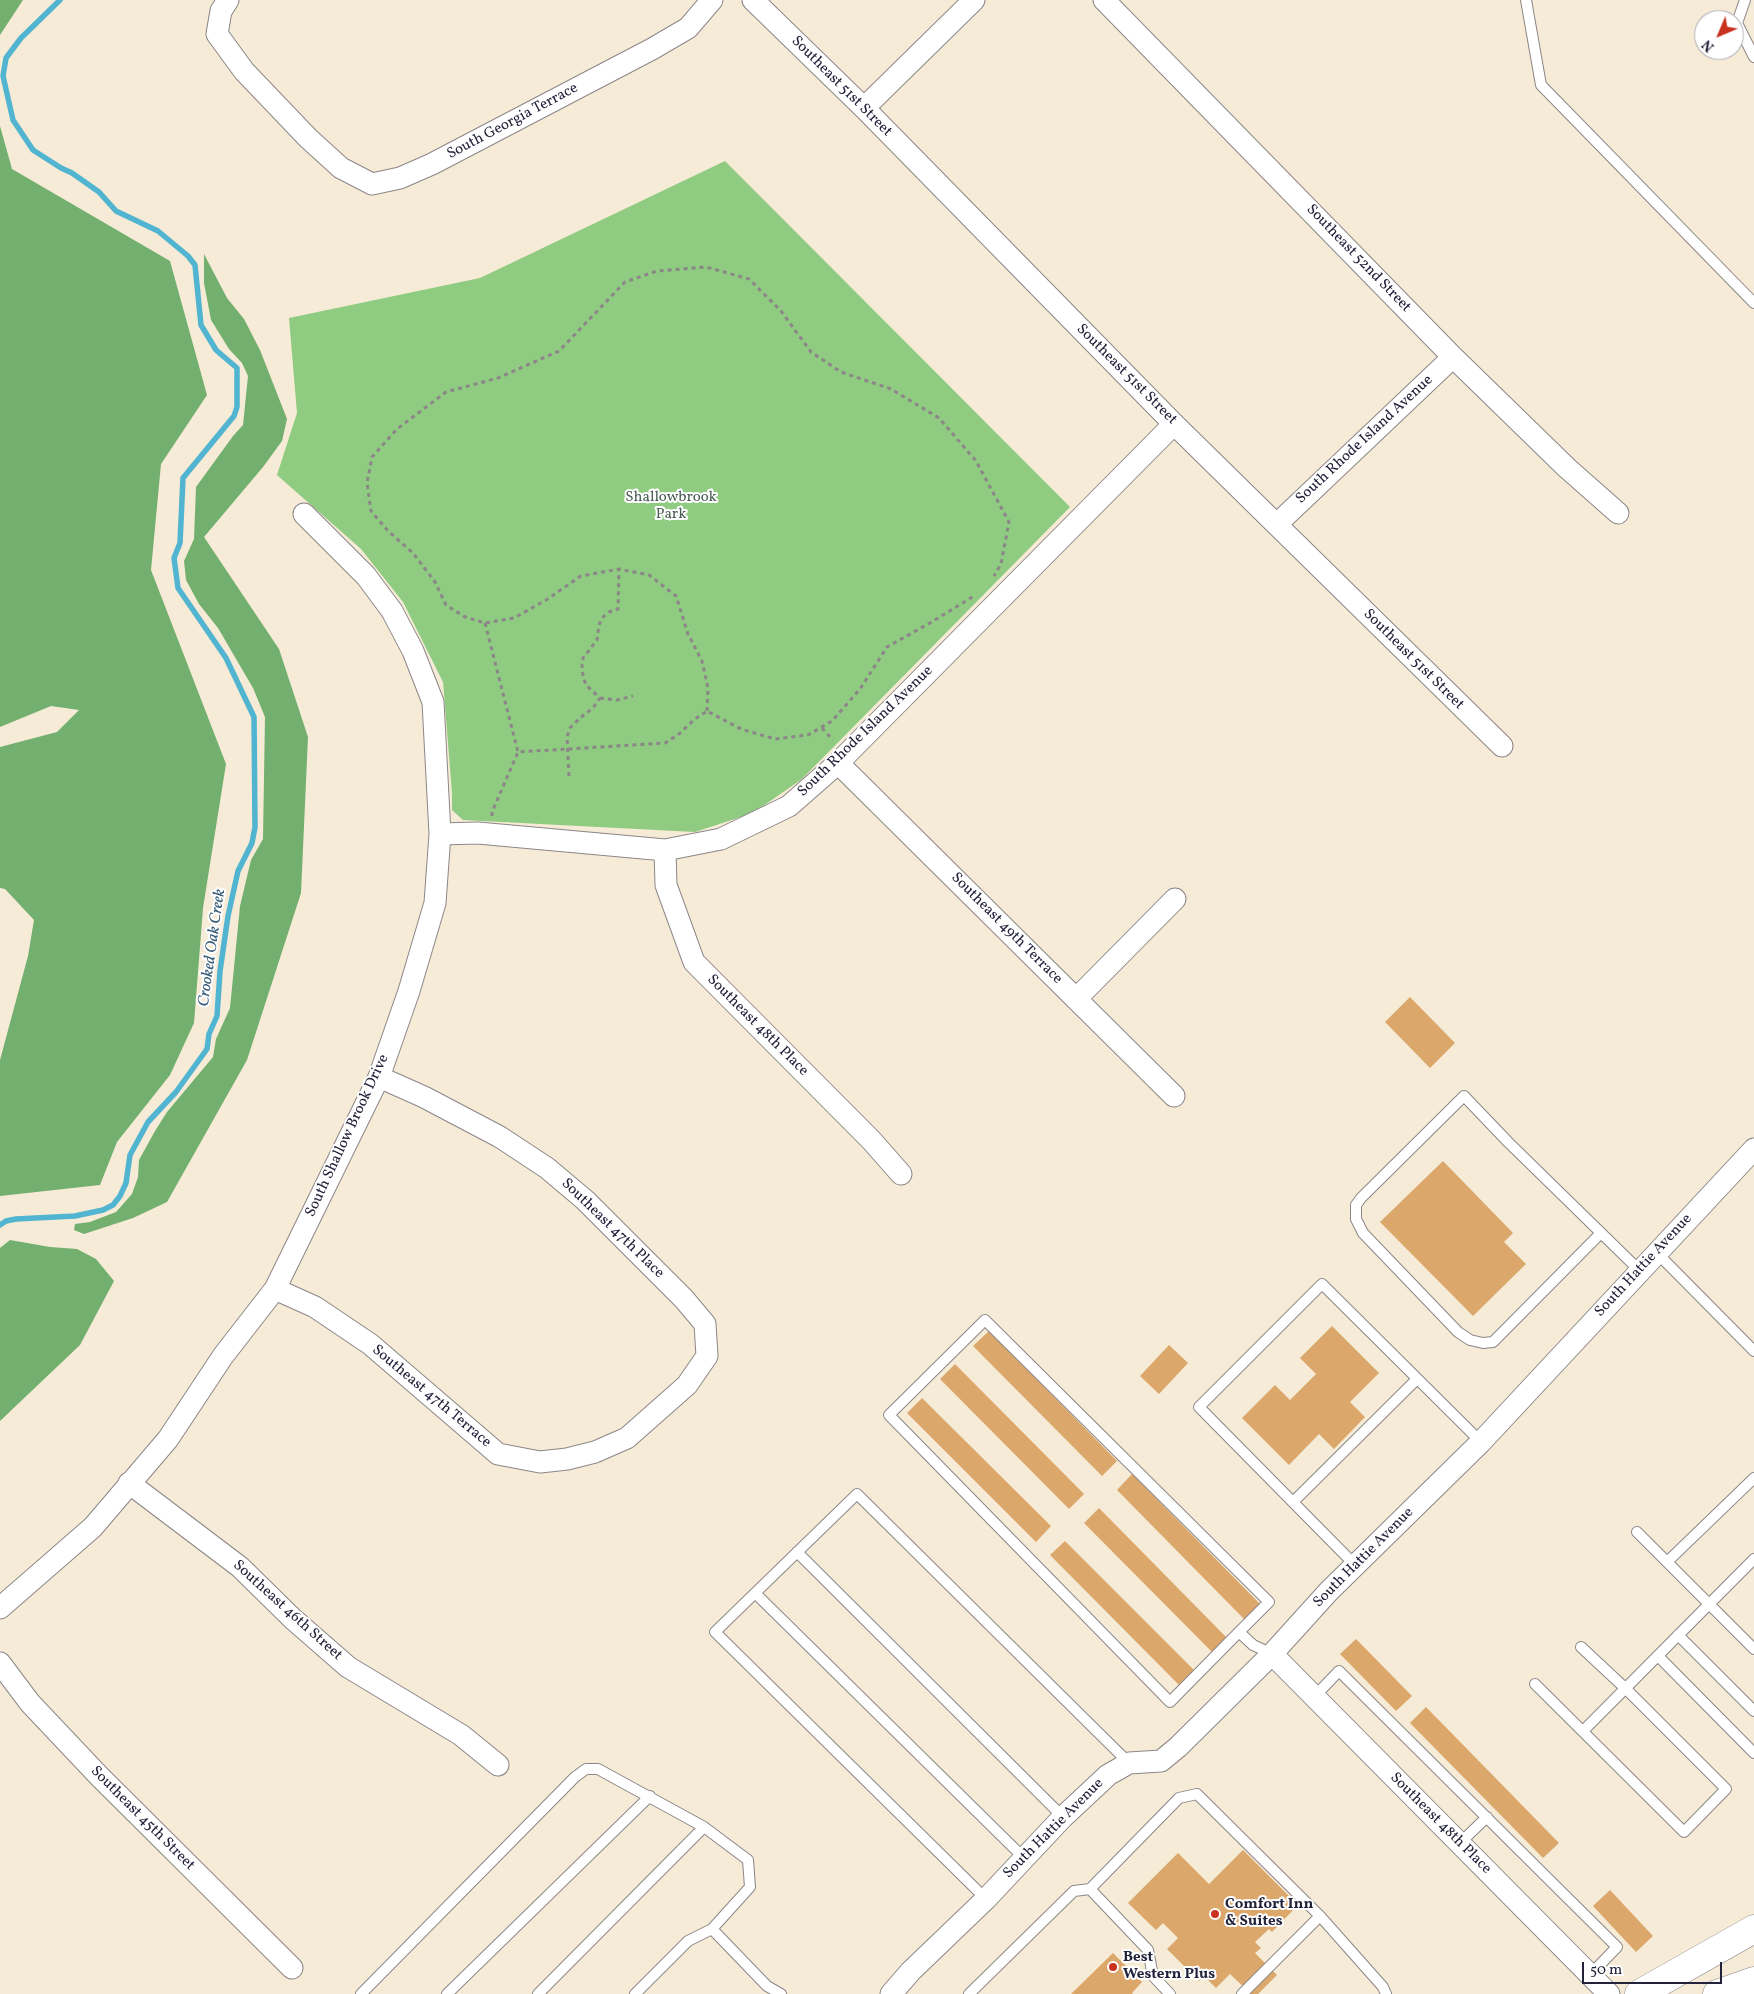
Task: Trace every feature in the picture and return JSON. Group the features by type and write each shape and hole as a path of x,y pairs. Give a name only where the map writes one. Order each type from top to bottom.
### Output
{"main road":[{"path":"1639,1994 1754,1929"},
{"path":"1717,1994 1754,1981"}],"street":[{"name":"South Georgia Terrace","path":"228,0 221,11 217,34 244,71 308,138 342,168 372,184 400,178 432,164 652,49 688,28 712,0"},
{"name":"Southeast 51st Street","path":"753,0 864,108 1174,424 1502,746"},
{"path":"864,108 974,0"},
{"name":"Southeast 52nd Street","path":"1104,0 1453,357 1567,468 1618,513"},
{"name":"South Rhode Island Avenue","path":"1277,524 1453,357"},
{"name":"South Rhode Island Avenue","path":"440,834 492,834 664,850 721,839 755,824 788,806 838,763 1174,424"},
{"name":"South Shallow Brook Drive","path":"0,1608 92,1527 168,1439 223,1356 275,1289 379,1077 409,991 435,904 440,834 433,702 413,651 392,611 366,576 304,514"},
{"name":"Southeast 49th Terrace","path":"838,763 1174,1096"},
{"name":"Southeast 48th Place","path":"664,850 666,885 694,962 872,1141 901,1174"},
{"path":"1076,999 1175,899"},
{"name":"Southeast 47th Place","path":"379,1077 424,1097 500,1137 546,1168 585,1200 684,1299 705,1324 707,1356 687,1385 627,1438"},
{"name":"South Hattie Avenue","path":"890,1994 951,1931 986,1899 1063,1817 1108,1775 1129,1763 1161,1761 1178,1747 1272,1654 1355,1565 1481,1442 1639,1270 1754,1149"},
{"name":"Southeast 47th Terrace","path":"275,1289 315,1307 370,1344 498,1454 540,1462 595,1452 627,1438"},
{"name":"Southeast 46th Street","path":"129,1483 240,1567 292,1619 348,1667 461,1735 498,1765"},
{"name":"Southeast 48th Place","path":"1272,1654 1609,1994"},
{"name":"Southeast 45th Street","path":"0,1663 30,1703 55,1730 292,1968"}],"lane":[{"path":"1526,0 1541,85 1754,303"},
{"path":"1745,0 1737,23 1754,57"},
{"path":"1601,1233 1493,1342 1483,1343 1470,1340 1458,1332 1363,1233 1356,1219 1356,1205 1464,1096 1508,1142 1639,1270"},
{"path":"1656,1252 1754,1351"},
{"path":"1355,1565 1199,1407 1322,1284 1481,1442"},
{"path":"985,1320 1269,1602 1239,1632 1170,1702 890,1415 985,1320"},
{"path":"1293,1502 1417,1379"},
{"path":"1667,1562 1754,1478"},
{"path":"986,1899 715,1632 857,1494 1129,1763"},
{"path":"1637,1532 1754,1649"},
{"path":"797,1552 1063,1817"},
{"path":"1583,1731 1754,1559"},
{"path":"755,1593 1024,1858"},
{"path":"1239,1632 1252,1645 1272,1654"},
{"path":"1678,1635 1754,1711"},
{"path":"1534,1684 1684,1832 1726,1789 1626,1688 1582,1647"},
{"path":"1658,1656 1754,1753"},
{"path":"1314,1696 1339,1671 1617,1947 1590,1975"},
{"path":"361,1994 575,1777 586,1769 598,1768 704,1827 748,1860 750,1887 712,1929 688,1941 634,1994"},
{"path":"969,1994 1074,1891 1090,1889 1179,1798 1198,1794 1320,1916 1383,1987 1386,1994"},
{"path":"447,1994 650,1796"},
{"path":"1460,1843 1486,1817"},
{"path":"538,1994 704,1827"},
{"path":"1090,1889 1148,1950 1153,1976 1170,1994"},
{"path":"1242,1994 1320,1916"},
{"path":"712,1929 767,1986 781,1994"}],"path":[{"path":"707,711 708,688 702,661 688,634 676,596 649,575 618,569 581,576 546,600 514,618 485,623 465,618 446,605 435,582 413,553 388,531 371,511 367,483 372,457 397,429 446,392 498,378 558,351 625,282 657,271 706,267 749,279 781,311 811,352 841,372 892,389 939,418 976,461 1009,522 1001,564 990,582"},
{"path":"618,569 618,609 608,612 602,618 597,640 583,658 582,665 586,685 600,698 617,700 633,696"},
{"path":"707,711 741,729 775,739 808,735 832,721 860,689 887,647 979,592"},
{"path":"485,623 518,752 492,812 492,834"},
{"path":"569,776 567,737 570,728 593,708 600,698"},
{"path":"518,752 665,743 680,734 695,719 707,711"}],"green space":[{"path":"0,0 23,0 0,35"},
{"path":"0,126 12,169 170,261 207,395 161,464 151,570 226,764 203,908 194,1023 170,1075 117,1142 100,1185 0,1196 0,1060 28,956 34,920 5,889 0,888 0,747 57,732 79,710 51,706 0,727"},
{"name":"Shallowbrook Park","path":"725,161 1070,507 802,779 753,813 695,832 463,820 452,810 443,682 403,602 361,549 277,475 297,413 289,318 480,278"},
{"path":"204,254 227,298 244,319 260,350 287,419 282,441 263,467 204,537 279,649 308,737 301,893 247,1060 167,1202 133,1218 84,1234 74,1230 75,1224 90,1222 116,1212 132,1194 138,1177 139,1160 155,1131 167,1112 213,1057 216,1039 230,1008 240,906 251,860 263,839 265,717 253,688 218,628 199,604 186,580 184,561 194,539 196,487 243,425 248,376 242,363 229,349 211,320 204,283"},
{"path":"10,1240 50,1247 77,1249 96,1259 114,1281 80,1345 0,1421 0,1248"}],"building":[{"path":"1410,997 1455,1043 1430,1068 1385,1022"},
{"path":"1443,1161 1513,1233 1504,1242 1526,1264 1473,1316 1380,1222"},
{"path":"1332,1326 1379,1373 1350,1402 1365,1417 1334,1449 1319,1434 1289,1465 1242,1418 1275,1385 1290,1400 1316,1374 1300,1358"},
{"path":"989,1331 1117,1461 1102,1476 973,1346"},
{"path":"1169,1345 1188,1363 1159,1394 1140,1376"},
{"path":"955,1364 1084,1494 1069,1509 940,1379"},
{"path":"922,1398 1051,1526 1036,1542 907,1413"},
{"path":"1132,1474 1261,1605 1245,1620 1117,1490"},
{"path":"1099,1508 1227,1638 1212,1652 1084,1523"},
{"path":"1065,1541 1195,1671 1180,1686 1050,1555"},
{"path":"1356,1639 1412,1696 1396,1711 1340,1654"},
{"path":"1426,1707 1559,1843 1543,1858 1410,1723"},
{"name":"Comfort Inn & Suites","path":"1243,1850 1298,1905 1272,1932 1269,1929 1255,1942 1261,1948 1255,1953 1277,1975 1258,1994 1251,1994 1230,1974 1216,1988 1204,1976 1199,1981 1167,1949 1178,1938 1163,1923 1156,1930 1128,1903 1178,1853 1209,1884"},
{"path":"1610,1890 1653,1936 1636,1952 1593,1906"},
{"name":"Best Western Plus","path":"1113,1953 1142,1982 1133,1994 1071,1994"}],"waterway":[{"name":"Crooked Oak Creek","path":"0,1225 6,1221 16,1219 75,1216 103,1210 113,1205 120,1196 126,1183 130,1155 148,1122 176,1092 207,1049 209,1034 217,1016 220,971 228,916 238,871 252,843 255,827 254,717 226,658 178,588 174,558 180,543 183,478 234,416 237,407 237,368 216,350 201,325 195,265 188,256 158,231 116,211 99,192 72,173 33,150 13,120 3,76 6,58 21,38 60,0"}],"place":[{"name":"Comfort Inn & Suites","path":"1215,1914"},
{"name":"Best Western Plus","path":"1113,1967"}]}
